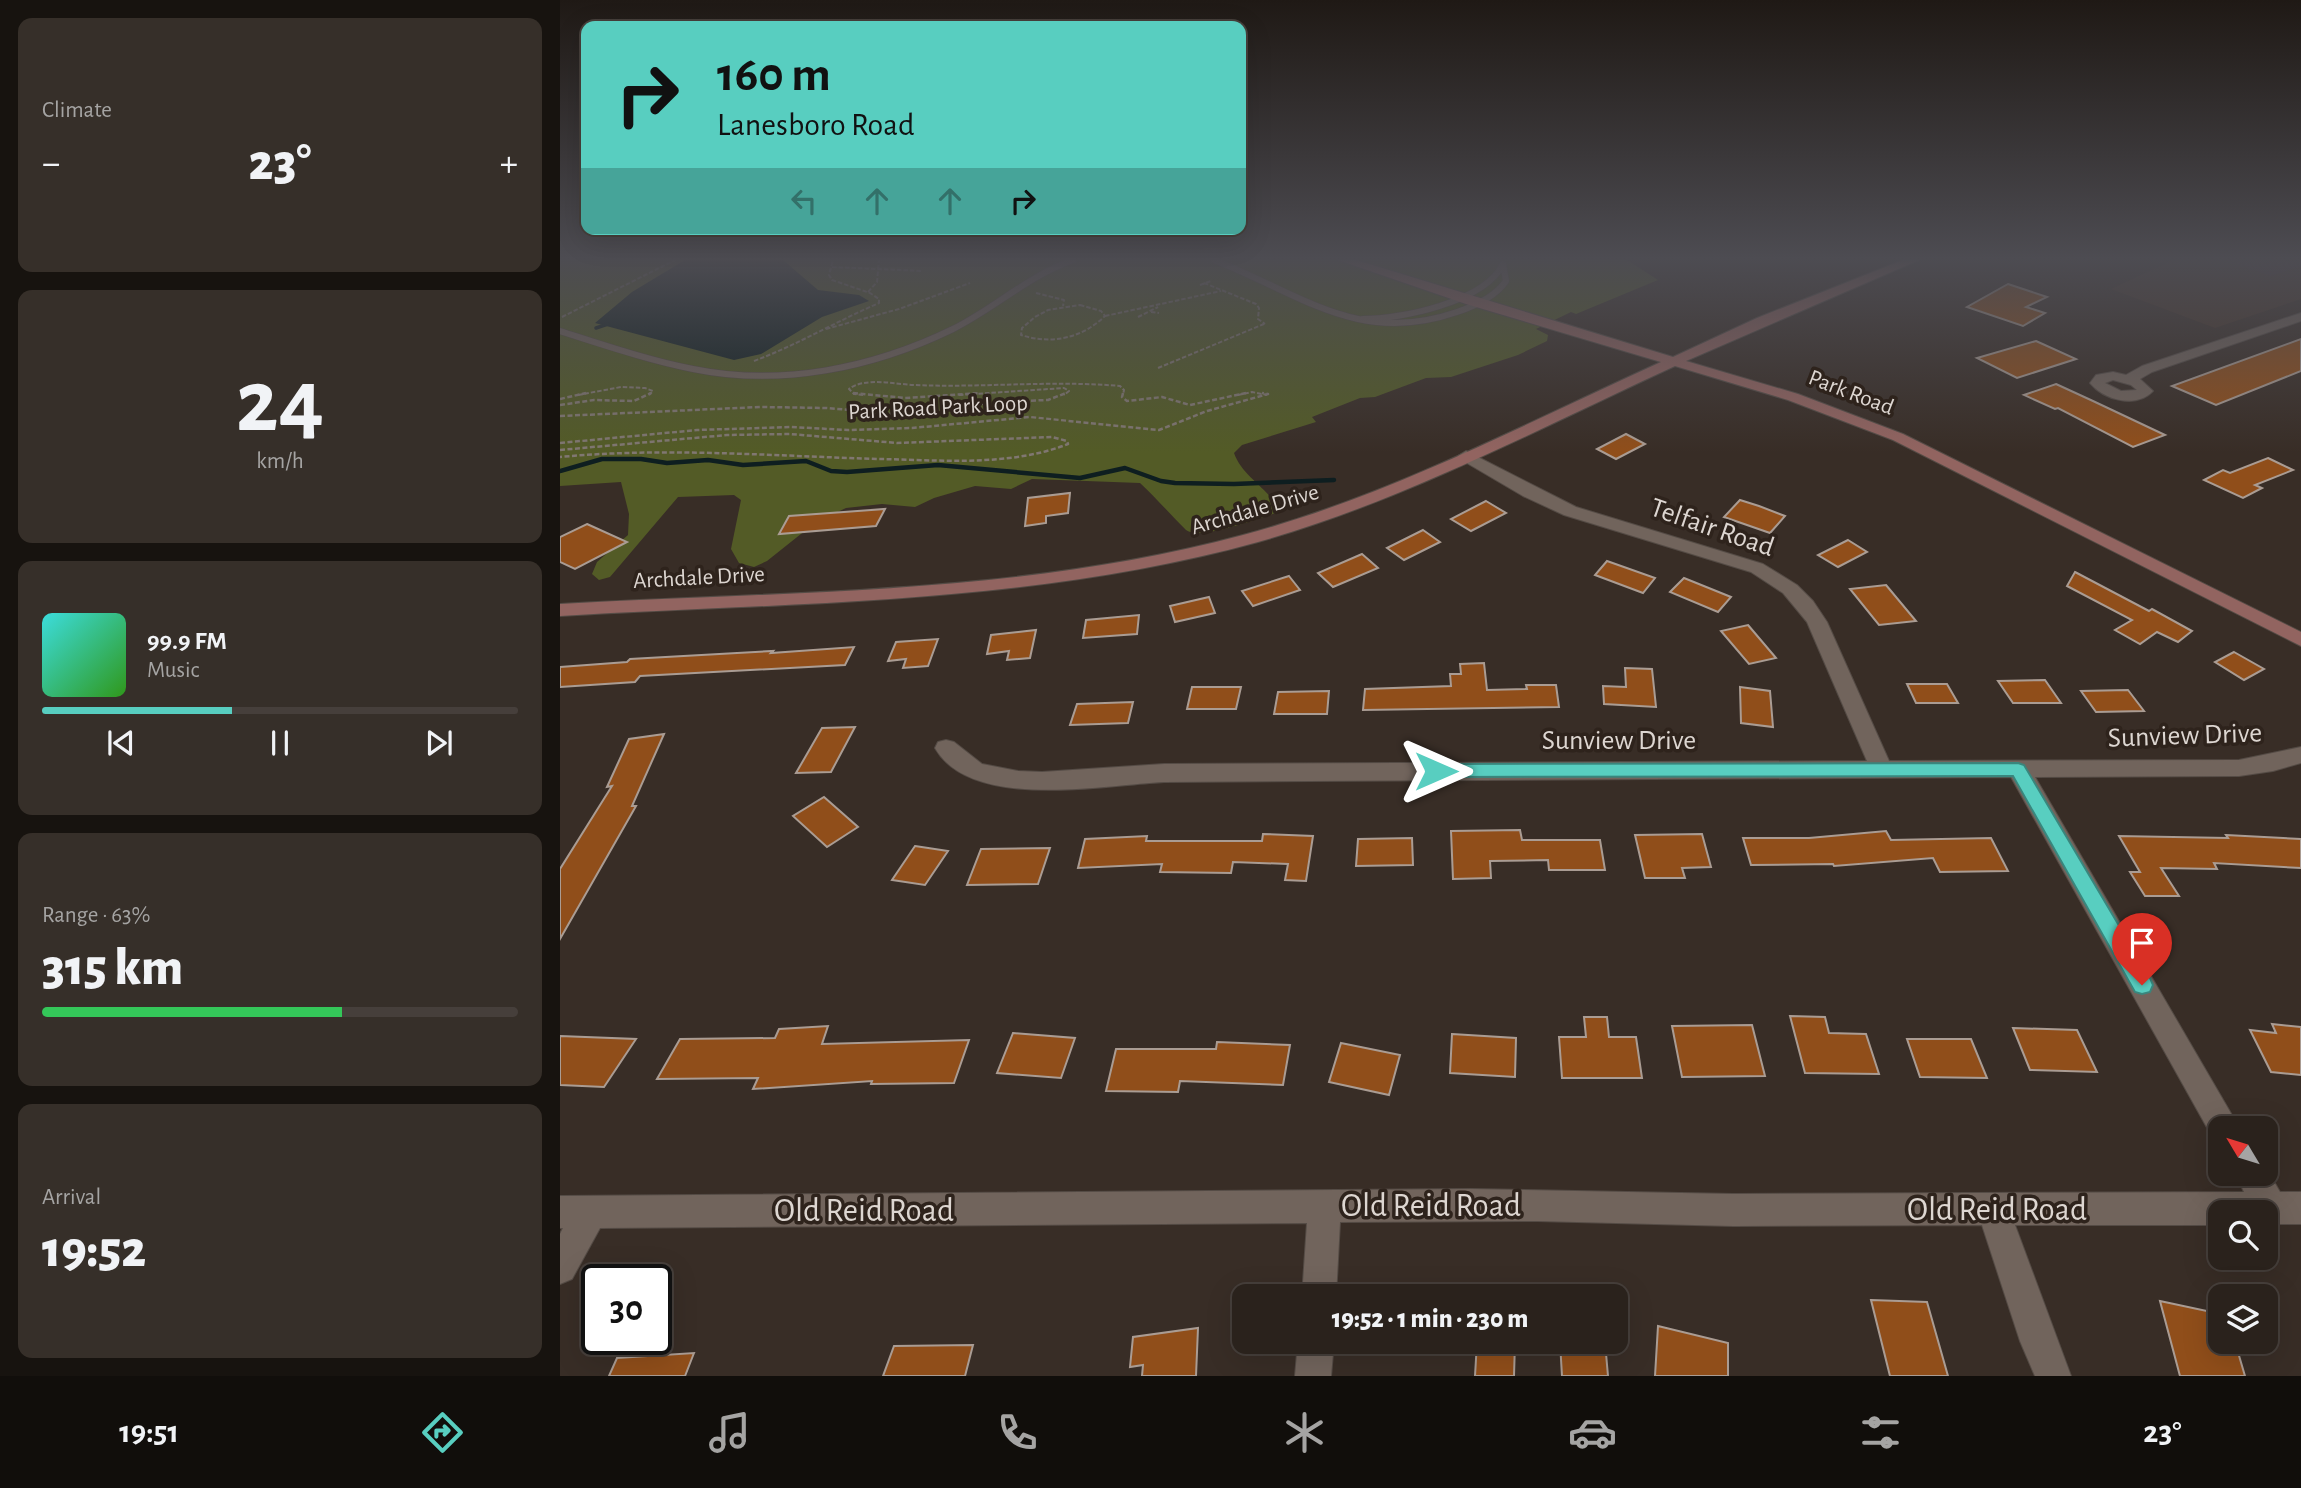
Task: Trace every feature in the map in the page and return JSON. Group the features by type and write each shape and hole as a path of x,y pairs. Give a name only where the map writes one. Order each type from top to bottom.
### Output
{"main road":[{"name":"Park Road","path":"1559,324 1793,397 1898,438 2301,640"},
{"name":"Park Road","path":"1577,324 1689,354 1830,402 1878,423 1898,438"},
{"name":"Archdale Drive","path":"560,610 932,591 1102,572 1194,553 1290,528 1380,496 1757,324"}],"street":[{"path":"2129,379 2147,369 2280,324"},
{"name":"Telfair Road","path":"1466,456 1561,507 1733,559 1768,574 1790,589 1806,605 1817,622 1882,770"},
{"name":"Sunview Drive","path":"946,748 961,763 976,771 1029,780 1164,772 2239,768 2301,755"},
{"path":"2018,769 2218,1116"},
{"path":"2264,1186 2286,1208"},
{"path":"1320,1284 1325,1206"},
{"name":"Old Reid Road","path":"575,1212 1325,1206 1993,1210 2286,1208"},
{"path":"1993,1210 2038,1341 2053,1376"},
{"path":"560,1267 575,1212"},
{"path":"1313,1376 1314,1354"}],"lane":[{"path":"560,331 715,373 756,376 826,371 870,361 960,324"}],"path":[{"path":"748,363 787,349 832,324"},
{"path":"817,331 844,324"},
{"path":"1026,324 1021,335 1062,341 1096,324"},
{"path":"1158,368 1263,324"},
{"name":"Park Road Park Loop","path":"560,416 615,411 748,408 827,408 903,415 989,401 1048,400 1062,397 1069,391 1064,388 1011,389 898,398 851,392 849,389 865,383 944,387 1084,382 1120,386 1124,390 1122,397 1127,401 1161,397 1190,405 1252,392 1268,394 1192,416 1159,429 1030,417 912,428 709,429 560,443"},
{"path":"560,399 624,388 648,387 653,391 650,396 635,400 602,400 560,405"},
{"name":"Park Road Park Loop","path":"560,450 727,435 790,434 897,443 1052,437 1068,441 1069,444 1064,449 1047,453 983,459 662,452 601,452 560,457"}],"shaded area":[{"path":"600,324 810,324 761,354 734,360"},
{"path":"2205,324 2226,324 2215,328"}],"green space":[{"path":"560,324 1546,324 1536,329 1548,335 1547,341 1518,355 1451,377 1426,378 1375,397 1360,398 1312,417 1316,422 1242,445 1234,453 1238,461 1279,509 1276,513 1203,533 1186,530 1140,483 1032,479 1011,489 975,486 934,498 915,507 882,504 846,508 816,522 767,561 754,567 739,563 731,549 741,500 734,495 678,497 610,577 599,580 592,574 597,562 628,535 629,514 621,482 560,486"}],"building":[{"path":"2301,339 2301,371 2216,405 2172,386"},
{"path":"2036,341 2076,359 2017,378 1977,358"},
{"path":"2056,384 2165,435 2133,447 2058,408 2024,395"},
{"path":"1626,434 1645,444 1616,459 1597,449"},
{"path":"2268,458 2293,470 2255,485 2262,488 2243,498 2204,480 2223,470 2230,473"},
{"path":"1070,493 1068,513 1046,516 1046,523 1025,526 1028,498"},
{"path":"1740,500 1785,516 1770,533 1724,517"},
{"path":"1486,501 1506,513 1471,531 1451,519"},
{"path":"885,509 876,526 779,534 789,516"},
{"path":"587,524 627,542 575,569 560,562 560,537"},
{"path":"1423,530 1440,542 1404,560 1387,548"},
{"path":"1848,540 1867,552 1838,567 1818,555"},
{"path":"1362,554 1378,568 1333,587 1318,573"},
{"path":"1607,561 1655,578 1643,593 1595,575"},
{"path":"2075,572 2192,631 2178,642 2157,632 2140,644 2115,630 2132,620 2067,586"},
{"path":"1289,576 1300,590 1253,606 1242,591"},
{"path":"1684,578 1731,597 1718,612 1670,592"},
{"path":"1886,585 1916,621 1879,625 1850,589"},
{"path":"1209,597 1215,613 1175,622 1170,606"},
{"path":"1139,615 1137,634 1083,638 1086,620"},
{"path":"1748,625 1776,658 1749,664 1721,631"},
{"path":"1036,630 1030,658 1007,660 1009,651 987,654 991,635"},
{"path":"938,639 928,666 903,668 906,659 888,661 896,642"},
{"path":"854,647 845,665 640,676 635,682 560,687 560,667 627,662 630,659"},
{"path":"2234,652 2264,669 2244,680 2215,662"},
{"path":"1484,663 1487,690 1527,689 1526,685 1556,685 1559,707 1363,710 1365,689 1451,686 1450,674 1461,674 1460,664"},
{"path":"1625,668 1652,669 1656,707 1604,704 1603,686 1626,687"},
{"path":"2045,680 2061,703 2013,703 1998,681"},
{"path":"1907,684 1947,684 1958,703 1916,703"},
{"path":"1192,687 1241,687 1236,709 1187,709"},
{"path":"1740,687 1770,691 1773,727 1741,723"},
{"path":"2128,690 2144,711 2096,712 2081,691"},
{"path":"1329,691 1327,714 1274,714 1278,692"},
{"path":"1133,702 1128,723 1070,725 1077,704"},
{"path":"855,727 831,772 796,773 822,728"},
{"path":"664,734 632,806 636,806 560,939 560,869 612,786 607,787 629,739"},
{"path":"824,797 858,827 827,847 793,816"},
{"path":"1520,830 1522,840 1600,840 1605,870 1549,870 1548,860 1490,861 1491,878 1453,879 1451,831"},
{"path":"1886,831 1891,840 1991,838 2008,871 1940,872 1933,858 1834,866 1751,865 1743,838 1809,838"},
{"path":"1263,834 1313,836 1306,881 1285,880 1288,864 1233,862 1231,873 1160,872 1162,864 1078,868 1085,839 1147,836 1146,841 1262,841"},
{"path":"1702,834 1711,867 1682,868 1685,878 1645,878 1635,835"},
{"path":"2226,835 2301,839 2301,868 2214,863 2217,869 2161,868 2179,896 2145,896 2130,872 2140,872 2119,836 2228,838"},
{"path":"1412,838 1413,865 1356,866 1358,839"},
{"path":"915,846 948,851 925,885 892,880"},
{"path":"1050,848 1038,884 967,885 981,849"},
{"path":"1790,1016 1825,1017 1829,1033 1866,1034 1879,1074 1805,1073"},
{"path":"1584,1017 1607,1017 1609,1037 1636,1037 1642,1078 1562,1078 1559,1037 1586,1037"},
{"path":"2272,1024 2301,1027 2301,1075 2271,1072 2250,1030 2276,1033"},
{"path":"1752,1025 1765,1076 1682,1077 1672,1026"},
{"path":"828,1026 822,1044 969,1040 954,1083 871,1084 872,1081 753,1089 758,1078 657,1079 680,1039 775,1038 779,1029"},
{"path":"2013,1028 2077,1030 2097,1072 2030,1070"},
{"path":"1013,1033 1075,1038 1061,1078 997,1073"},
{"path":"1452,1034 1516,1038 1515,1077 1450,1073"},
{"path":"560,1036 636,1039 604,1087 560,1085"},
{"path":"1907,1039 1971,1039 1987,1078 1920,1077"},
{"path":"1217,1042 1290,1045 1283,1085 1180,1081 1178,1092 1106,1091 1116,1049 1216,1049"},
{"path":"1341,1043 1400,1055 1389,1095 1329,1082"},
{"path":"1871,1300 1927,1302 1948,1376 1890,1376"},
{"path":"2160,1301 2208,1311 2208,1354 2239,1354 2245,1376 2180,1376"},
{"path":"1658,1326 1728,1343 1728,1376 1655,1376"},
{"path":"1198,1328 1196,1376 1142,1376 1143,1365 1130,1367 1133,1337"},
{"path":"973,1345 965,1376 883,1376 894,1346"},
{"path":"694,1353 685,1376 609,1376 617,1358"},
{"path":"1476,1354 1515,1354 1514,1376 1475,1376"},
{"path":"1561,1354 1606,1354 1608,1376 1562,1376"}],"waterway":[{"path":"596,328 607,324"},
{"path":"560,471 602,459 641,459 667,463 708,460 743,465 806,461 831,471 847,472 938,465 1080,478 1125,468 1161,481 1175,483 1234,484 1334,480"}],"route":[{"path":"1436,771 2018,769 2142,985"}]}
